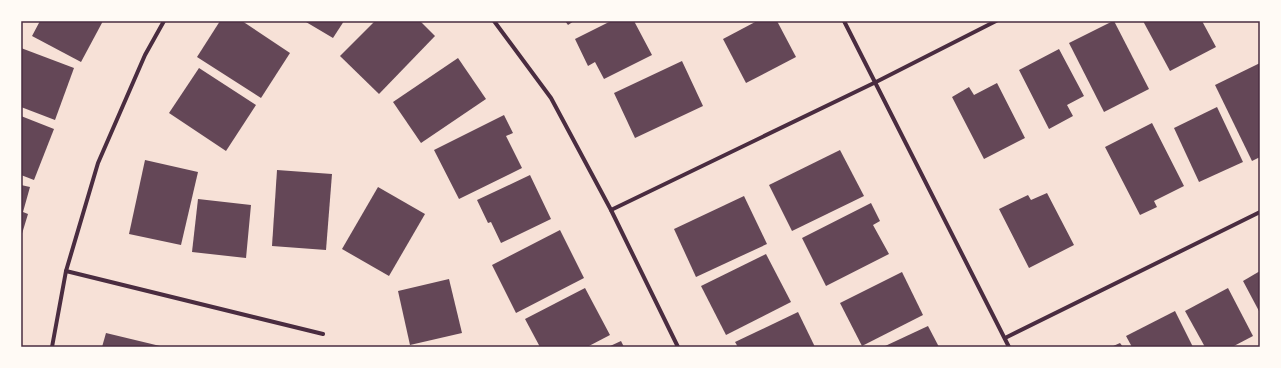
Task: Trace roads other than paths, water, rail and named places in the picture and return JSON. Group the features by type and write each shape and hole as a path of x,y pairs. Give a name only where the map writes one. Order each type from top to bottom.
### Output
{"street":[{"path":"52,347 66,272 98,163 144,55 164,21"},
{"path":"494,21 551,98 611,210 678,347"},
{"path":"844,21 1009,347"},
{"path":"611,210 876,82 996,21"},
{"path":"1005,338 1260,212"},
{"path":"66,272 324,334"}]}
